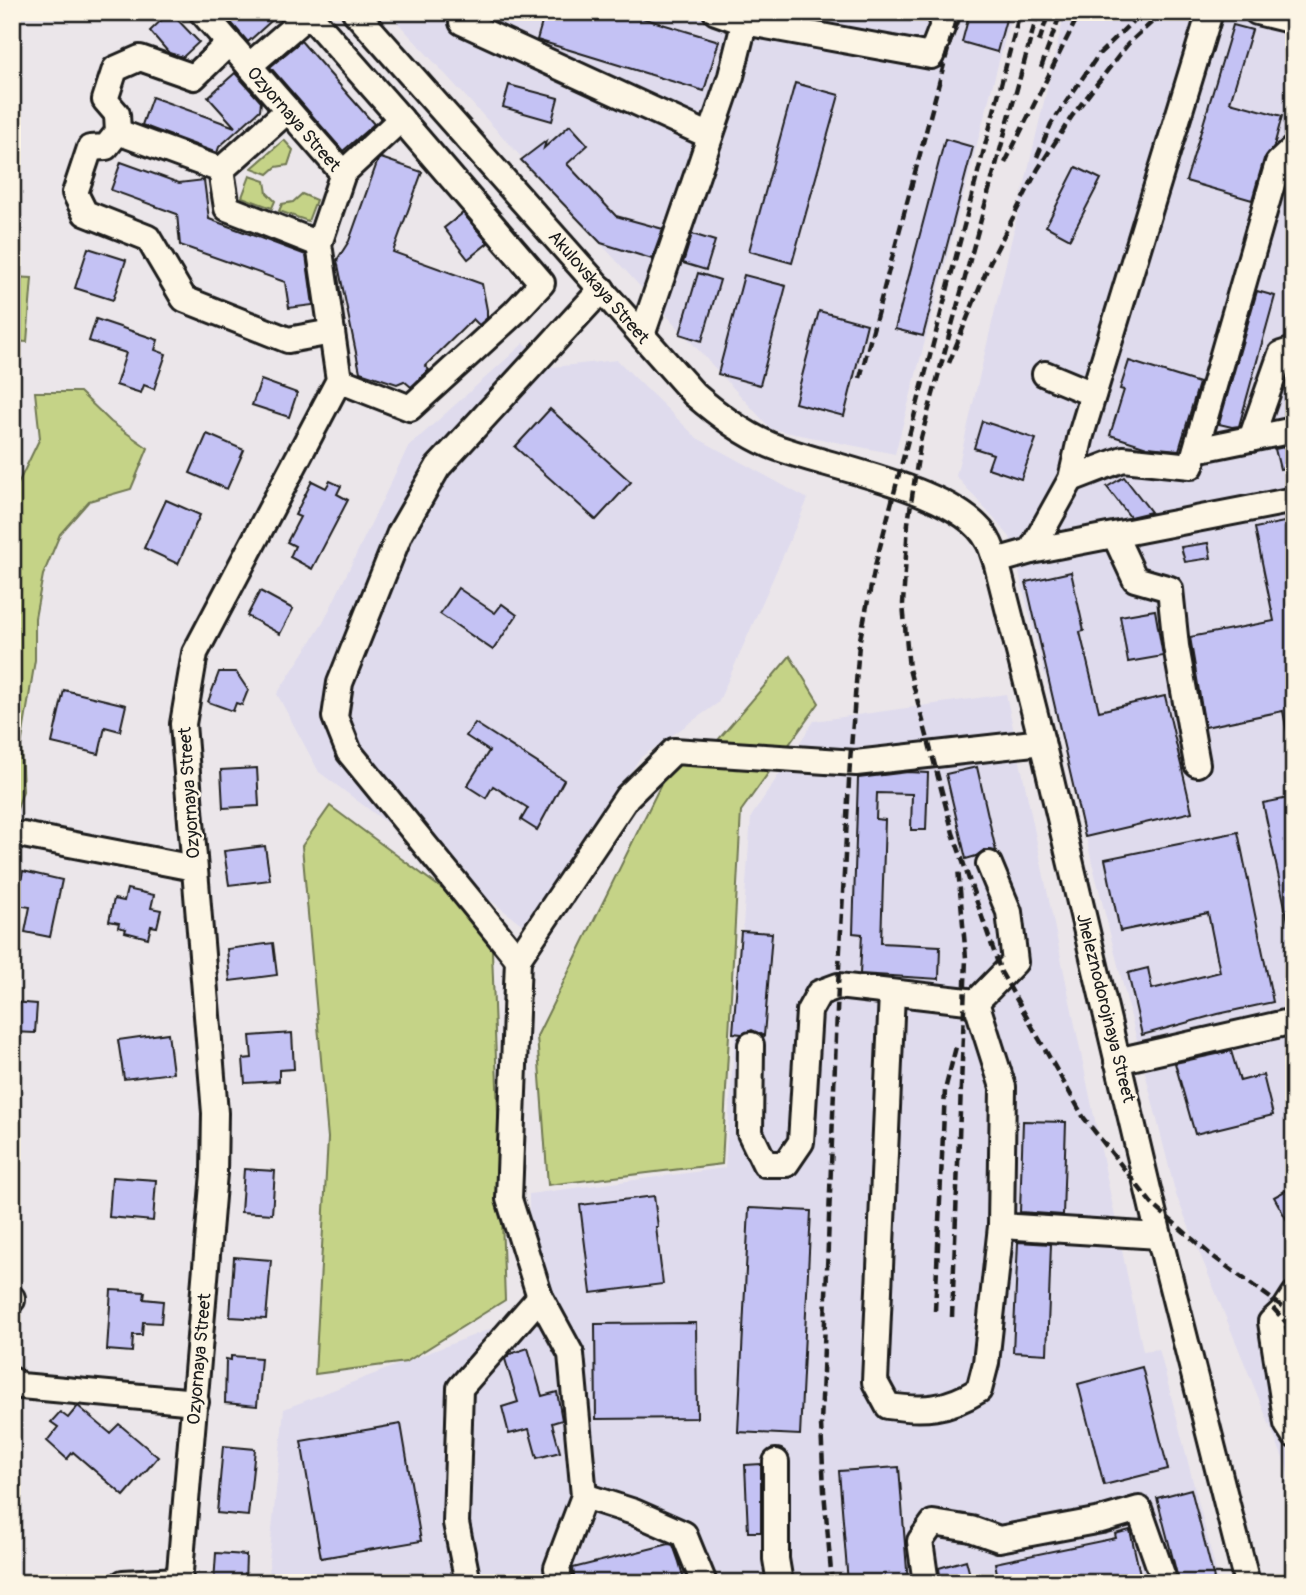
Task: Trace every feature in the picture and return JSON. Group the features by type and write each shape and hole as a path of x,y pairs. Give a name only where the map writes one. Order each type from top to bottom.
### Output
{"street":[{"name":"Ozyornaya Street","path":"179,1581 214,1173 215,1113 183,724 195,653 339,380 320,244 343,173 202,12"},
{"name":"Akulovskaya Street","path":"355,12 694,394 718,414 770,445 896,485"},
{"path":"465,12 462,22 710,136"},
{"path":"716,12 931,56 948,12"},
{"path":"1031,551 1071,479 1093,394 1210,12"},
{"path":"1257,12 1294,21"},
{"path":"249,66 308,13 542,283 515,312 410,408 339,380"},
{"path":"642,335 731,76 746,17"},
{"path":"229,43 194,77 141,58 115,69 105,100 117,114 118,132 106,147 90,148 75,192 85,213 148,238 184,299 288,340 332,332"},
{"path":"221,170 288,110"},
{"path":"343,173 401,119"},
{"path":"118,132 221,170"},
{"path":"1071,479 1123,458 1191,466 1278,163 1294,148"},
{"path":"221,170 227,208 320,244"},
{"path":"518,959 349,752 335,717 340,682 400,533 439,467 602,289"},
{"path":"1251,439 1281,354 1294,350"},
{"path":"1045,374 1093,394"},
{"path":"1196,450 1294,430"},
{"name":"Jheleznodorojnaya Street","path":"896,485 942,502 967,517 988,539 996,561 1247,1583"},
{"path":"996,561 1031,551 1294,500"},
{"path":"1115,536 1135,579 1170,589 1176,646 1197,764"},
{"path":"560,1583 556,1568 584,1496 571,1354 540,1297 509,1199 518,959 627,797 674,751 856,763 1042,742"},
{"path":"23,835 194,869"},
{"path":"976,1002 1016,962 1009,912 989,864"},
{"path":"751,1045 750,1133 765,1164 786,1164 801,1142 809,1011 819,993 838,986 976,1002"},
{"path":"892,993 875,1382 888,1406 916,1410 958,1403 979,1390 986,1363 1002,1226 1003,1087 976,1002"},
{"path":"1117,1061 1294,1020"},
{"path":"1002,1226 1160,1236"},
{"path":"1294,1295 1285,1309 1271,1322 1287,1424 1294,1435"},
{"path":"468,1583 456,1523 460,1388 540,1297"},
{"path":"12,1380 21,1386 196,1402"},
{"path":"776,1462 776,1559 780,1583"},
{"path":"584,1496 634,1512 684,1534 704,1583"},
{"path":"926,1583 920,1541 933,1523 971,1529 999,1539 1101,1520 1139,1509 1165,1583"},
{"path":"123,1583 179,1581"}],"shaded area":[{"path":"388,12 1012,12 895,454 771,429"},
{"path":"1065,12 1294,12 1294,1485 1176,1195 1010,537 956,476"},
{"path":"524,343 553,367 617,360 697,438 808,499 718,703 640,758 527,928 319,772 277,694 323,623 408,447"},
{"path":"1006,694 1143,1351 1159,1349 1219,1583 270,1583 269,1561 284,1409 528,1314 529,1194 725,1168 751,817 814,721"}],"green space":[{"path":"284,140 293,150 288,165 276,167 268,174 252,168"},
{"path":"250,176 265,181 267,193 275,201 272,208 242,197"},
{"path":"302,194 316,200 308,221 279,211 282,204 293,202"},
{"path":"12,277 32,278 27,342 12,341"},
{"path":"35,392 80,392 111,422 148,448 131,489 89,501 60,534 43,575 35,618 35,660 21,746 23,791 12,824 12,496 40,438"},
{"path":"790,656 819,703 741,811 722,1164 548,1185 537,1036 671,764 707,753"},
{"path":"330,806 491,925 505,1300 406,1362 315,1374 328,1138 302,846"}],"building":[{"path":"170,12 199,42 183,57 169,53 150,31"},
{"path":"222,12 281,12 248,42"},
{"path":"545,12 622,12 719,41 704,91 537,40"},
{"path":"970,12 1008,12 997,52 962,42"},
{"path":"1233,25 1252,30 1230,102 1282,116 1274,146 1264,159 1252,200 1186,181"},
{"path":"301,41 374,124 343,151 270,67"},
{"path":"235,73 261,102 260,110 219,147 217,153 142,125 152,97 235,127 208,97"},
{"path":"795,83 839,95 792,263 749,251"},
{"path":"509,85 558,98 552,121 503,107"},
{"path":"570,125 588,145 567,164 616,216 663,229 652,259 601,243 521,160 546,141 544,148"},
{"path":"945,139 973,147 923,336 895,329"},
{"path":"381,158 422,172 393,252 482,284 487,310 487,318 479,325 473,319 425,366 429,370 411,387 404,381 397,384 360,372 337,260 349,241"},
{"path":"121,162 179,183 204,180 209,219 306,255 313,305 289,308 285,282 180,245 177,214 111,190"},
{"path":"1076,167 1101,179 1070,239 1046,226"},
{"path":"463,213 488,243 468,259 444,228"},
{"path":"692,234 715,241 706,270 683,263"},
{"path":"88,248 126,260 113,300 75,288"},
{"path":"698,273 720,280 702,341 680,334"},
{"path":"744,275 786,286 760,385 718,374"},
{"path":"1257,291 1275,296 1239,426 1219,424"},
{"path":"819,311 867,324 844,416 795,403"},
{"path":"96,319 158,340 155,350 166,354 154,389 144,385 141,393 116,385 126,353 89,341"},
{"path":"1129,361 1199,383 1179,450 1147,447 1110,435 1124,390 1120,389"},
{"path":"261,380 297,393 289,417 252,405"},
{"path":"550,409 631,482 596,520 515,447"},
{"path":"982,421 1036,439 1021,479 988,468 993,454 974,448"},
{"path":"207,434 244,450 227,489 190,473"},
{"path":"1294,445 1294,466 1280,469 1275,449"},
{"path":"1124,477 1151,512 1130,517 1107,487"},
{"path":"312,481 326,488 330,481 341,486 337,494 348,500 312,569 290,557 295,546 287,542 300,517 295,515"},
{"path":"166,500 200,515 178,564 144,548"},
{"path":"1294,520 1294,736 1288,737 1283,711 1205,727 1190,637 1274,621 1255,528"},
{"path":"1208,543 1211,558 1185,562 1181,547"},
{"path":"1071,572 1084,631 1080,632 1099,711 1165,696 1192,812 1085,837 1026,582"},
{"path":"458,588 495,613 502,604 517,615 493,650 440,614"},
{"path":"260,591 293,609 280,634 247,616"},
{"path":"1155,610 1163,656 1128,662 1120,616"},
{"path":"219,672 236,672 248,690 242,705 236,703 233,711 208,702"},
{"path":"64,690 126,705 120,731 105,727 99,754 52,743"},
{"path":"475,723 564,780 537,830 521,820 528,808 493,786 486,798 467,786 489,751 466,736"},
{"path":"977,767 996,851 984,850 966,859 946,774"},
{"path":"257,768 259,806 223,808 221,770"},
{"path":"908,772 928,773 926,830 911,830 912,794 877,793 876,819 885,820 881,943 940,946 939,979 860,974 862,934 853,933 858,778"},
{"path":"1294,797 1294,921 1288,921 1263,803"},
{"path":"1238,832 1273,1002 1142,1035 1128,973 1148,968 1152,989 1220,972 1208,913 1120,931 1105,859"},
{"path":"265,846 270,880 229,885 224,851"},
{"path":"23,871 62,880 50,937 25,932 30,907 16,905"},
{"path":"127,889 154,895 151,908 161,910 157,927 151,926 148,938 125,932 126,929 118,927 119,923 109,921 114,899 124,901"},
{"path":"741,931 772,933 764,1036 752,1030 742,1034 733,1033"},
{"path":"273,943 277,975 230,981 227,949"},
{"path":"12,1002 37,1004 35,1033 12,1032"},
{"path":"168,1033 173,1073 124,1079 118,1040"},
{"path":"292,1033 294,1069 279,1070 279,1081 245,1083 243,1059 252,1058 250,1036"},
{"path":"1231,1051 1240,1081 1263,1075 1273,1115 1195,1134 1175,1063"},
{"path":"1023,1121 1066,1122 1063,1215 1020,1212"},
{"path":"244,1169 275,1171 272,1214 241,1212"},
{"path":"112,1177 156,1180 153,1221 109,1217"},
{"path":"1294,1186 1294,1233 1274,1197"},
{"path":"654,1196 663,1284 591,1293 580,1205"},
{"path":"749,1208 811,1211 800,1435 738,1432"},
{"path":"1018,1242 1051,1244 1047,1354 1013,1352"},
{"path":"234,1257 271,1260 266,1319 230,1317"},
{"path":"111,1290 145,1292 144,1299 163,1301 161,1323 143,1322 142,1335 133,1335 132,1352 107,1350"},
{"path":"696,1323 697,1418 596,1419 595,1324"},
{"path":"528,1348 542,1396 557,1392 562,1420 552,1423 560,1452 537,1458 529,1429 509,1434 502,1407 518,1402 505,1359 510,1354"},
{"path":"231,1356 261,1358 257,1406 225,1403 226,1359 231,1360"},
{"path":"1142,1367 1168,1469 1104,1485 1078,1384"},
{"path":"78,1406 110,1433 119,1424 158,1457 124,1496 73,1452 67,1459 47,1441 58,1427 51,1422 60,1412 68,1418"},
{"path":"401,1424 421,1541 321,1558 301,1441"},
{"path":"223,1446 255,1449 248,1516 217,1513"},
{"path":"761,1464 761,1532 748,1532 745,1465"},
{"path":"899,1467 908,1583 848,1583 839,1471"},
{"path":"1191,1489 1215,1583 1179,1583 1157,1498"},
{"path":"1130,1530 1140,1574 1101,1583 999,1583 995,1563 1116,1538 1115,1534"},
{"path":"673,1545 685,1583 575,1583 573,1568"},
{"path":"216,1553 246,1555 245,1583 214,1583"},
{"path":"966,1560 972,1583 941,1583 939,1568"}],"railway":[{"path":"860,378 958,12"},
{"path":"832,1583 821,1424 838,986 859,644 876,562 1020,12"},
{"path":"1038,12 921,438 908,523 903,604 909,669 953,833 1001,972 1084,1118 1152,1204 1211,1255 1294,1315"},
{"path":"1039,42 1049,12"},
{"path":"1041,68 1061,12"},
{"path":"1005,163 1080,12"},
{"path":"1037,157 1051,124 1099,54 1142,12"},
{"path":"949,363 990,262 1038,169 1072,116 1128,44 1163,12"},
{"path":"952,1317 966,958 958,868"},
{"path":"935,1311 945,1090 957,1043"},
{"path":"1273,1308 1294,1331"}]}
